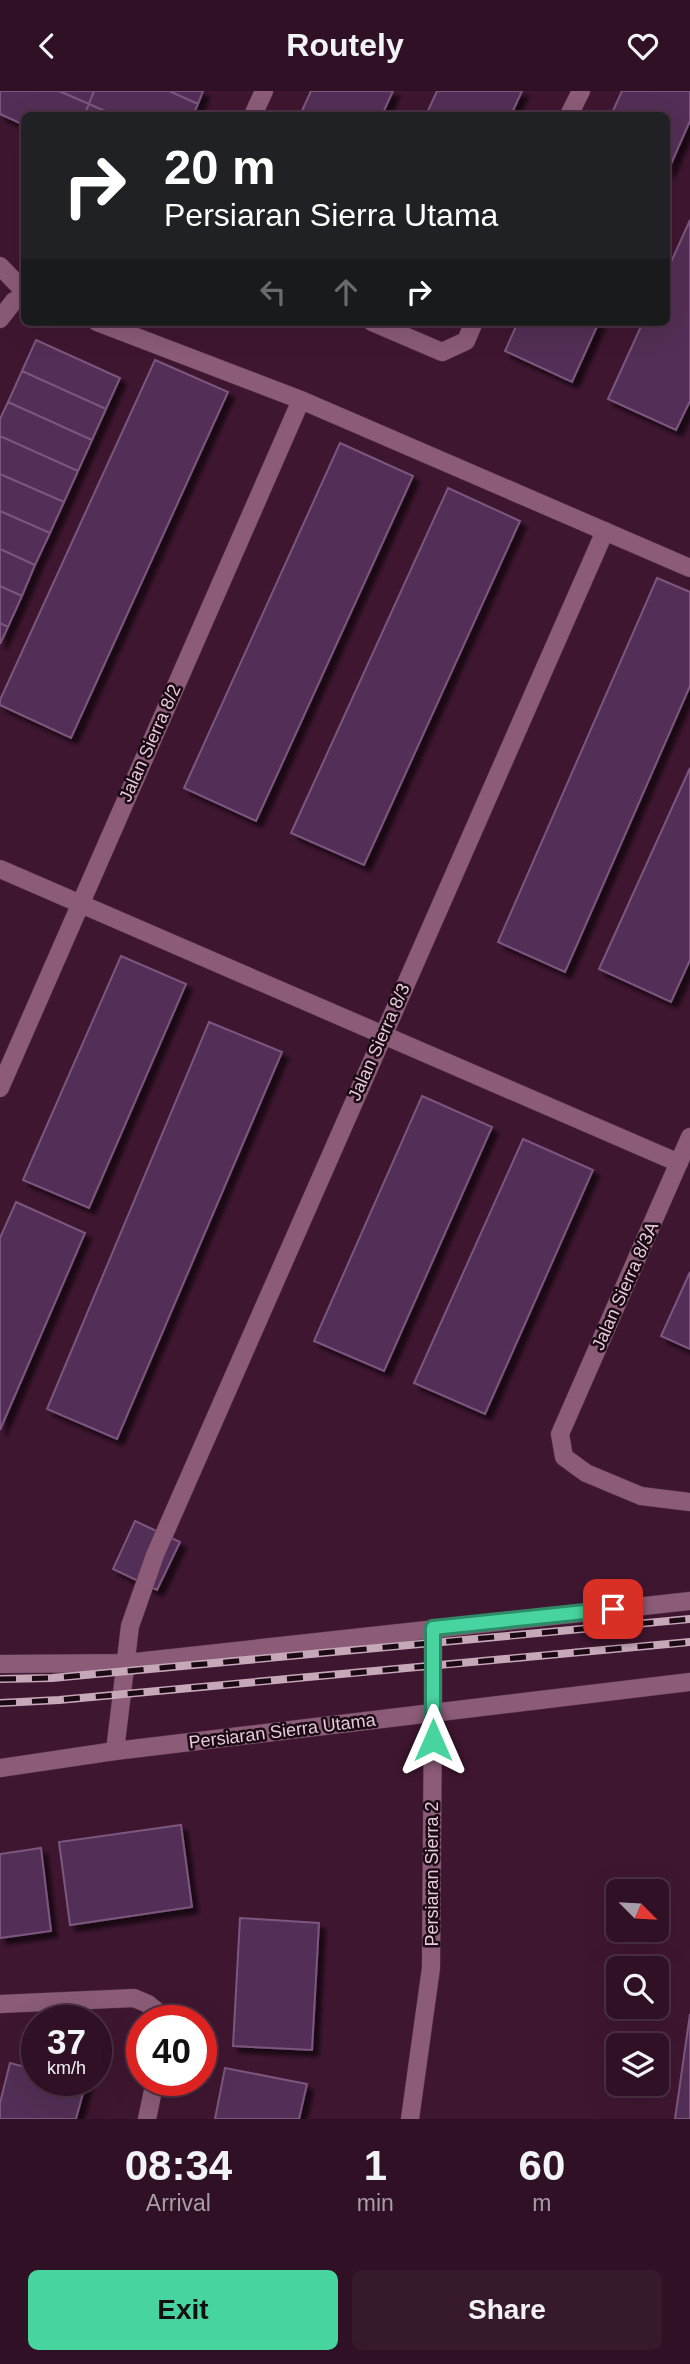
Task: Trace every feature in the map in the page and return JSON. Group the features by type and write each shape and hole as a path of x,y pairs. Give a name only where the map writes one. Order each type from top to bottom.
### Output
{"street":[{"path":"254,112 264,91"},
{"path":"570,112 581,91"},
{"path":"0,266 21,288"},
{"path":"0,319 14,301 21,298"},
{"path":"107,326 301,400 690,568"},
{"path":"381,326 443,352 466,341 472,326"},
{"name":"Jalan Sierra 8/2","path":"0,1088 301,400"},
{"name":"Jalan Sierra 8/3","path":"115,1751 130,1626 155,1555 605,531"},
{"path":"0,869 679,1163"},
{"name":"Jalan Sierra 8/3A","path":"690,1137 560,1434 564,1457 586,1473 641,1496 690,1502"},
{"path":"0,1664 126,1663 690,1601"},
{"name":"Persiaran Sierra 2","path":"410,2119 431,1968 433,1628"},
{"name":"Persiaran Sierra Utama","path":"0,1768 115,1751 690,1682"},
{"path":"0,2004 134,1998 149,2005"},
{"path":"147,2119 152,2096"}],"building":[{"path":"0,91 59,91 89,104 85,112 21,112 21,124 0,114"},
{"path":"59,91 94,91 89,104"},
{"path":"94,91 169,91 198,104 194,112 107,112 89,104"},
{"path":"169,91 203,91 198,104"},
{"path":"311,91 393,91 383,112 301,112"},
{"path":"437,91 522,91 512,112 427,112"},
{"path":"622,91 690,91 690,121 670,166 670,112 612,112"},
{"path":"89,104 107,112 85,112"},
{"path":"690,220 690,401 676,430 608,399 641,326 670,326 670,264"},
{"path":"516,326 597,326 572,382 505,351"},
{"path":"36,340 120,378 106,409 22,371"},
{"path":"155,360 228,392 71,738 0,705 0,700"},
{"path":"22,371 106,409 92,440 8,402"},
{"path":"8,402 92,440 78,471 0,436 0,419"},
{"path":"0,436 78,471 64,502 0,474"},
{"path":"340,443 413,476 256,821 184,788"},
{"path":"0,474 64,502 50,533 0,511"},
{"path":"448,488 520,521 364,865 291,833"},
{"path":"0,511 50,533 35,565 0,549"},
{"path":"0,549 35,565 22,596 0,586"},
{"path":"657,578 690,592 690,686 565,972 498,942"},
{"path":"0,586 22,596 8,627 0,623"},
{"path":"0,623 8,627 0,644"},
{"path":"690,768 690,960 671,1002 599,969"},
{"path":"121,956 186,984 89,1208 23,1180"},
{"path":"209,1022 282,1052 117,1439 47,1409"},
{"path":"422,1096 492,1127 384,1371 314,1341"},
{"path":"523,1139 593,1170 485,1414 414,1383"},
{"path":"16,1202 85,1233 0,1430 0,1238"},
{"path":"690,1272 690,1349 661,1336"},
{"path":"135,1521 180,1542 157,1590 113,1569"},
{"path":"181,1825 192,1907 70,1925 59,1842"},
{"path":"41,1848 51,1931 0,1938 0,1854"},
{"path":"240,1918 319,1923 312,2050 233,2046"},
{"path":"690,2014 690,2119 675,2119"},
{"path":"10,2063 21,2066 21,2096 82,2096 76,2119 0,2119 0,2103"},
{"path":"225,2068 307,2084 299,2119 215,2119"}],"railway":[{"path":"0,1679 52,1678 690,1619"},
{"path":"0,1703 59,1700 690,1642"}],"route":[{"path":"433,1740 433,1628 613,1609"}]}
